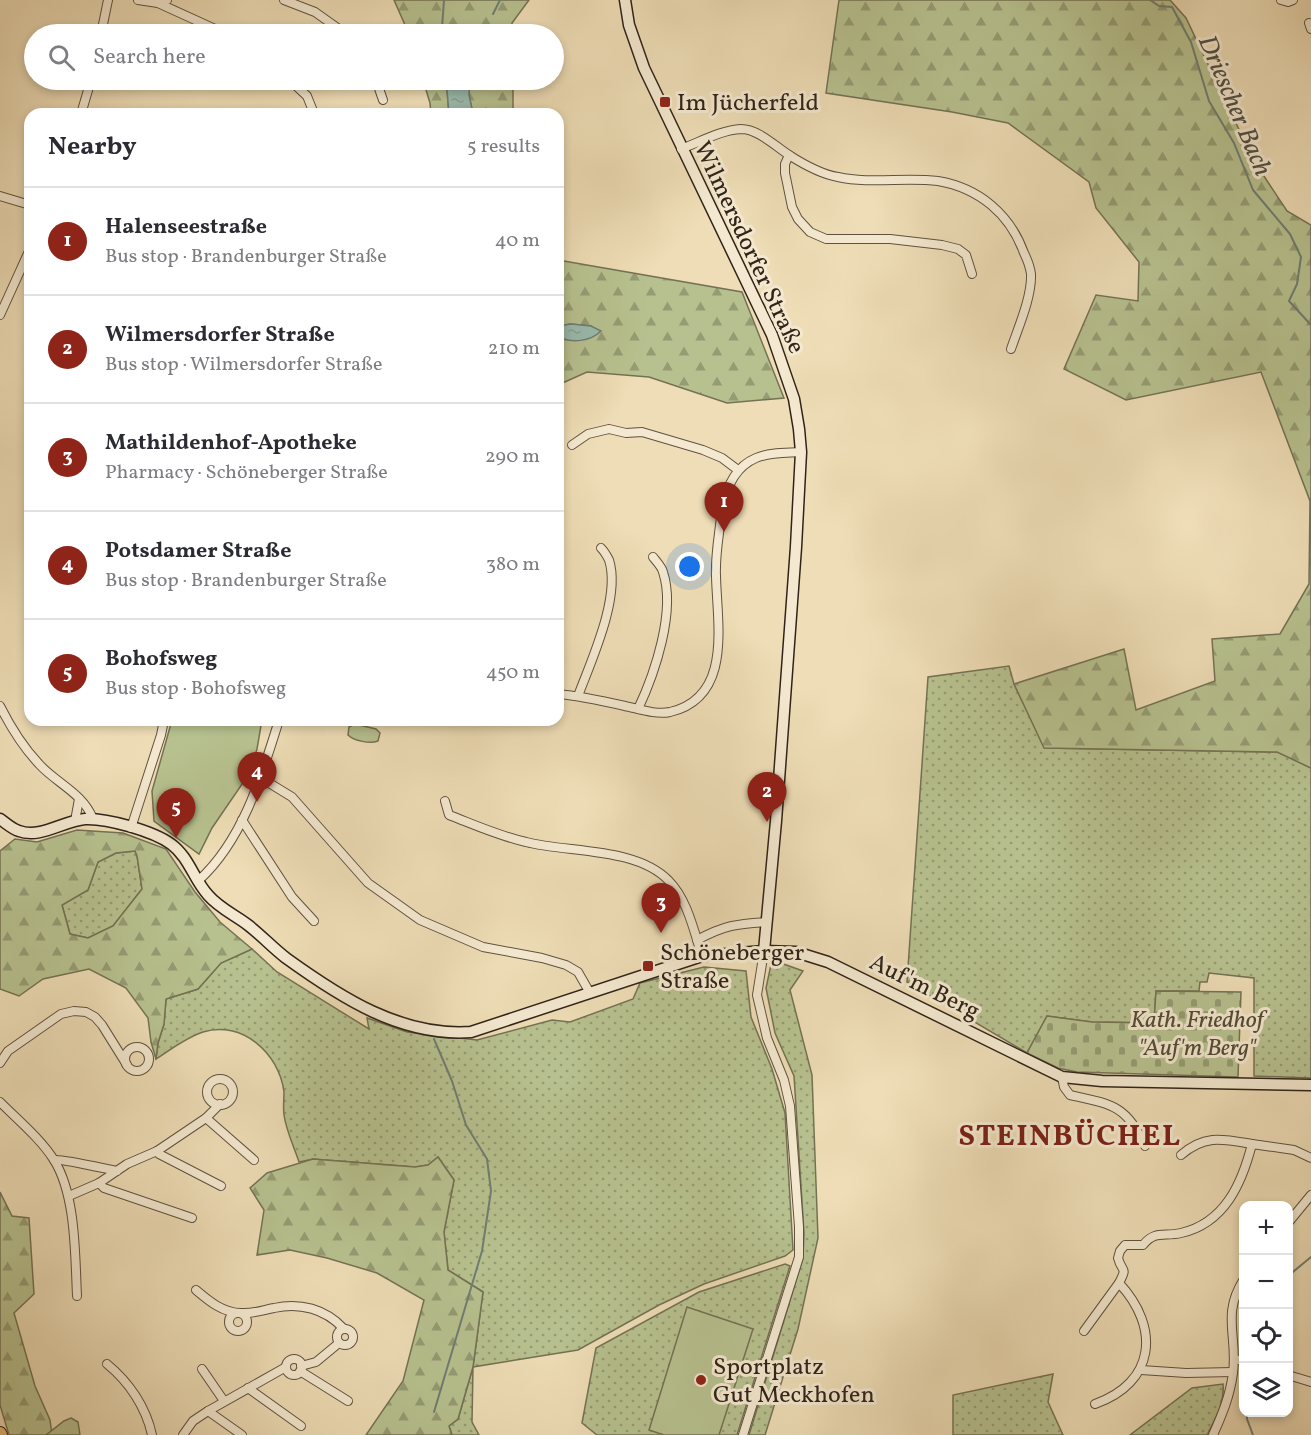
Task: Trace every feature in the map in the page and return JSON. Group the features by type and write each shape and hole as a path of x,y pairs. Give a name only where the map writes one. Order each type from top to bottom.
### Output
{"street":[{"path":"103,24 108,0"},
{"path":"138,0 158,3 204,24"},
{"path":"158,3 167,0"},
{"path":"284,0 315,12 332,24"},
{"name":"Wilmersdorfer Straße","path":"625,0 629,26 644,68 772,335 794,399 801,452 777,805 764,951"},
{"path":"1281,0 1288,2 1293,0"},
{"path":"83,108 88,90"},
{"path":"301,90 307,96 312,108"},
{"path":"380,90 383,100"},
{"path":"681,149 731,130 747,130 816,170 838,177 936,181 979,195 993,205 1009,222 1019,238 1031,275 1025,305 1011,349"},
{"path":"789,155 784,173 792,207 798,219 810,232 826,239 890,239 954,247 966,255 972,274"},
{"path":"0,196 24,203"},
{"path":"0,315 24,262"},
{"path":"572,445 588,434 609,429 626,433 642,432 703,450 722,458 738,470"},
{"path":"564,695 659,713 680,709 698,697 712,678 718,653 716,572 724,498 728,486 738,470 756,458 767,454 801,452"},
{"path":"578,696 603,630 608,608 611,586 609,560 602,548"},
{"path":"639,709 657,663 665,625 666,589 663,571 653,557"},
{"path":"0,706 22,743 40,765 79,799 90,811 93,819"},
{"path":"131,828 162,726"},
{"path":"199,880 217,861 242,820 261,778 277,726"},
{"path":"261,778 292,797 368,883 420,920 473,944 566,965 582,978 590,993"},
{"path":"75,821 79,799"},
{"path":"445,801 449,815 502,836 556,848 630,859 658,871 676,889 702,956"},
{"name":"Auf'm Berg","path":"0,819 18,831 28,833 75,821 93,819 153,835 171,844 182,855 207,894 285,957 353,1003 405,1025 451,1034 471,1032 702,956 764,951 796,952 828,962 1062,1077 1102,1081 1311,1085"},
{"path":"242,820 292,897 314,921"},
{"path":"697,940 718,929 736,924 767,922"},
{"path":"743,1435 799,1257 799,1215 790,1106 784,1080 764,1029 757,995 764,951"},
{"path":"0,1063 8,1051 62,1014 74,1011 86,1012 102,1025 127,1065"},
{"name":"Auf'm Berg","path":"1062,1077 1064,1087 1070,1095 1115,1107 1136,1126 1145,1146"},
{"path":"0,1102 54,1160 64,1179 69,1196 77,1296"},
{"path":"69,1196 99,1183 127,1164 157,1151 206,1118 220,1104"},
{"path":"206,1118 254,1160"},
{"path":"1181,1155 1209,1138 1294,1150 1311,1158"},
{"path":"1084,1331 1124,1273 1124,1268 1118,1258 1125,1245 1143,1245 1149,1238 1155,1236 1182,1233 1214,1217 1228,1201 1244,1174 1252,1144"},
{"path":"157,1151 221,1186"},
{"path":"54,1160 59,1158 77,1164 117,1171"},
{"path":"99,1183 104,1188 192,1218"},
{"path":"1293,1217 1311,1195"},
{"path":"1095,1404 1110,1399 1130,1384 1141,1370 1147,1342 1135,1303 1119,1283"},
{"path":"1213,1435 1229,1397 1234,1359 1231,1303 1239,1288"},
{"path":"183,1435 194,1422 224,1401 286,1366 292,1374 316,1362 339,1343 348,1344 353,1338 351,1331 306,1306 277,1307 240,1314 214,1304 196,1290"},
{"path":"339,1343 336,1336 343,1328"},
{"path":"1234,1359 1239,1360"},
{"path":"107,1364 121,1377 142,1405 152,1435"},
{"path":"202,1369 224,1401"},
{"path":"301,1369 348,1401"},
{"path":"1141,1370 1186,1373 1233,1372"},
{"path":"1293,1377 1311,1382"},
{"path":"248,1388 301,1426"},
{"path":"208,1411 242,1435"}],"green space":[{"path":"394,0 529,0 512,24 405,24"},
{"path":"839,0 1170,0 1186,18 1254,161 1287,211 1311,225 1311,768 1277,752 1044,748 1014,684 1124,649 1136,710 1215,681 1212,639 1280,634 1309,584 1310,501 1261,372 1126,400 1064,369 1096,295 1138,301 1139,262 1096,208 1089,182 1008,123 826,93"},
{"path":"426,90 447,90 448,108 430,108"},
{"path":"469,90 513,90 513,108 472,108"},
{"path":"564,261 742,292 784,398 727,403 649,377 587,372 564,382 564,338 581,340 591,326 564,325"},
{"path":"1009,666 1014,684 1045,748 1278,752 1311,768 1311,1078 1254,1076 1254,978 1209,973 1207,982 1200,982 1199,991 1156,991 1154,1023 1092,1022 1047,1016 1027,1053 907,982 928,677"},
{"path":"170,726 261,726 249,774 212,828 199,854 154,821 152,791"},
{"path":"363,726 376,729 380,733 378,741 367,742 351,737 348,735 349,727"},
{"path":"77,830 123,833 166,849 195,892 220,922 252,949 221,963 198,989 166,999 164,1024 156,1059 148,1018 126,988 89,969 43,979 19,996 0,989 0,851 15,839 37,842","holes":["135,851 142,889 113,926 88,938 70,934 62,905 88,890 98,862 116,853"]},
{"path":"135,851 142,889 113,926 88,938 70,934 62,905 88,890 98,862 116,853"},
{"path":"252,949 277,972 369,1029 367,1018 407,1032 477,1040 552,1020 570,1022 633,999 640,983 704,967 746,971 751,1017 772,1069 785,1113 793,1250 785,1256 704,1284 659,1305 578,1350 473,1367 483,1292 448,1270 444,1232 454,1180 438,1157 428,1165 415,1167 313,1159 299,1162 285,1121 284,1092 275,1064 256,1043 244,1035 231,1031 203,1032 156,1059 164,1024 166,999 198,989 221,963"},
{"path":"772,960 803,971 790,990 812,1075 818,1238 798,1329 765,1435 749,1435 803,1258 804,1233 794,1076 775,1033 766,988"},
{"name":"Kath. Friedhof \"Auf'm Berg\"","path":"1156,991 1241,992 1238,1077 1077,1072 1058,1068 1027,1053 1047,1016 1092,1022 1154,1023"},
{"path":"438,1157 454,1180 444,1232 448,1270 483,1292 473,1367 458,1419 449,1426 452,1435 366,1435 403,1381 424,1300 377,1273 327,1258 290,1250 257,1255 264,1210 250,1188 267,1173 313,1159 415,1167 428,1165"},
{"path":"0,1192 12,1216 29,1218 34,1294 14,1313 35,1386 50,1420 52,1435 9,1435 0,1405"},
{"path":"785,1264 790,1266 737,1435 597,1435 582,1423 596,1348 699,1292"},
{"name":"Sportplatz Gut Meckhofen","path":"687,1307 753,1329 719,1435 664,1435 649,1430"},
{"path":"473,1367 472,1422 479,1435 452,1435 449,1426 458,1419"},
{"path":"1053,1374 1048,1402 1063,1435 953,1435 953,1395"},
{"path":"1223,1384 1221,1404 1207,1435 1130,1435 1192,1388"},
{"path":"71,1418 78,1422 80,1435 46,1435 64,1421"}],"water":[{"path":"447,90 469,90 472,108 448,108"},
{"path":"564,325 591,326 601,331 592,337 569,340 564,339"}],"waterway":[{"path":"442,24 444,0"},
{"path":"493,14 500,0"},
{"name":"Driescher Bach","path":"1150,0 1159,6 1172,7 1191,42 1209,101 1234,143 1253,190 1290,234 1301,257 1297,284 1289,301 1311,325"},
{"path":"434,1039 452,1081 466,1125 487,1159 491,1191 482,1251 434,1412"},
{"name":"Driescher Bach","path":"1293,1272 1311,1257"},
{"name":"Driescher Bach","path":"1247,1417 1253,1435"}],"place":[{"name":"Im Jücherfeld","path":"665,102"},
{"name":"Halenseestraße","path":"724,532"},
{"name":"Potsdamer Straße","path":"257,802"},
{"name":"Wilmersdorfer Straße","path":"767,822"},
{"name":"Bohofsweg","path":"176,838"},
{"name":"Mathildenhof-Apotheke","path":"661,933"},
{"name":"Schöneberger Straße","path":"648,966"},
{"name":"Sportplatz Gut Meckhofen","path":"701,1380"}],"district":[{"name":"STEINBÜCHEL","path":"1070,1135"}]}
